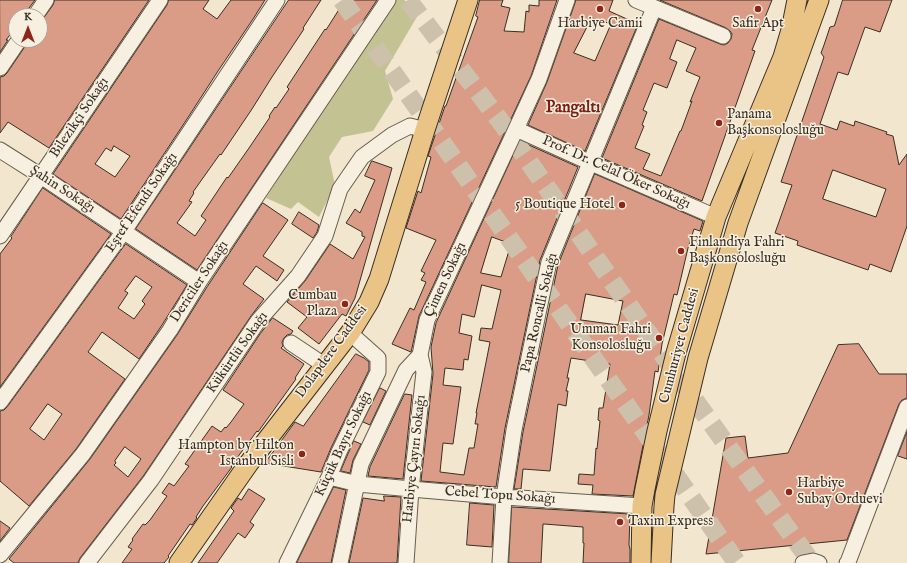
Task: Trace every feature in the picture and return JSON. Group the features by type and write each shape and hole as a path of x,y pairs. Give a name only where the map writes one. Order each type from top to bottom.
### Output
{"main road":[{"name":"Dolapdere Caddesi","path":"179,563 249,464 350,333 369,302 379,279 425,130 468,0"},
{"name":"Cumhuriyet Caddesi","path":"641,563 642,506 657,432 676,353 716,217 783,57 792,30 797,0"},
{"path":"800,53 806,0"},
{"path":"800,53 819,0"},
{"name":"Cumhuriyet Caddesi","path":"661,563 665,495 698,358 738,223 800,53"}],"street":[{"name":"Bilezikçi Sokağı","path":"0,236 160,0"},
{"name":"Eşref Efendi Sokağı","path":"0,402 124,231 276,0"},
{"name":"Dericiler Sokağı","path":"0,555 83,454 170,330 199,282 388,0"},
{"name":"Çimen Sokağı","path":"420,355 427,320 539,79 567,0"},
{"path":"636,0 723,36"},
{"name":"Papa Roncalli Sokağı","path":"500,563 504,497 514,430 549,262 654,8"},
{"path":"0,68 14,48"},
{"name":"Kükürtlü Sokağı","path":"87,563 151,480 258,321 298,276 322,242 340,189 362,157 392,135 410,126 425,130"},
{"name":"Prof. Dr. Celal Öker Sokağı","path":"516,129 716,217"},
{"name":"Şahin Sokağı","path":"0,150 199,282"},
{"name":"Küçük Bayır Sokağı","path":"287,563 378,372 378,358 350,333"},
{"path":"291,343 324,365"},
{"path":"340,563 358,484 361,464 406,370 420,355"},
{"name":"Harbiye Çayırı Sokağı","path":"406,563 411,490 424,372 420,355"},
{"path":"847,563 907,407"},
{"name":"Cebel Topu Sokağı","path":"329,477 358,484 411,490 642,506"},
{"path":"803,563 813,561 819,563"}],"shaded area":[{"path":"393,0 404,0 421,10 385,71 393,99 373,131 342,137 329,157 335,185 319,217 298,202 291,209 266,198"}],"building":[{"path":"0,0 35,0 29,8 8,8 8,37 6,40 8,40 0,52"},
{"path":"55,0 149,0 49,148 8,122 0,133 0,77 7,73 24,48 48,48 48,12"},
{"path":"169,0 209,0 203,9 217,19 231,0 265,0 121,219 53,174","holes":["114,146 130,156 115,177 95,164 106,148 111,151"]},
{"path":"289,0 321,0 252,109 221,155 220,154 193,192 194,193 189,201 192,202 177,223 195,236 206,220 201,216 227,177 228,178 249,148 275,107 276,108 289,89 287,87 345,0 377,0 197,270 136,229"},
{"path":"480,0 503,0 501,6 510,8 504,31 524,32 526,11 529,12 529,5 539,6 539,0 557,0 531,76 419,316 411,352 392,344 410,308 414,310 426,282 421,280 425,273 421,271 436,240 406,228 418,191 421,193 431,157 428,156 478,17 476,16"},
{"path":"576,0 613,0 609,11 638,24 585,151 528,125 547,82","holes":["592,18 611,24 595,61 574,53"]},
{"path":"660,0 772,0 752,50 755,51 702,201 602,158 659,19 724,45 731,39 732,34 726,28","holes":["677,40 696,48 686,71 700,77 681,131 661,176 643,169 650,154 635,148 644,126 642,125 647,112 643,110 654,83 667,88 677,62 670,59"]},
{"path":"843,0 892,0 880,32 865,27 848,75 838,72 820,124 837,130 840,121 854,126 855,121 887,132 886,134 893,136 899,165 907,154 907,226 891,272 870,264 868,270 797,245 798,241 775,233 792,185 781,182 824,57 821,53 830,27 834,26","holes":["833,170 886,189 876,217 823,199"]},
{"path":"520,141 578,167 540,260 505,428 496,487 421,481 433,374 431,347 436,323","holes":["492,237 511,244 501,277 481,273","482,285 501,290 492,329 481,328 479,340 490,342 476,413 475,424 478,424 474,448 469,448 464,475 440,472 443,443 453,444 461,387 443,385 445,368 463,370 464,359 468,360 472,336 459,333 462,314 474,317"]},
{"path":"372,161 392,168 355,298 346,316 342,314 319,344 298,328 307,317 287,302 305,281 330,244 353,259 365,237 362,236 362,232 346,223 355,209 360,213 375,180 365,176"},
{"path":"595,174 703,221 700,231 694,229 677,295 674,294 662,344 658,372 655,371 649,415 633,496 592,494 593,485 578,484 579,474 594,475 600,421 598,420 599,408 603,408 610,364 571,358 567,378 569,378 566,391 568,391 566,406 558,404 550,471 523,469 521,489 514,489 523,432 558,265","holes":["586,294 623,301 618,325 581,320"]},
{"path":"43,188 111,234 0,387 0,254 12,238 11,237"},
{"path":"263,203 288,220 263,256 284,270 277,281 256,266 243,284 264,299 144,475 80,558 78,563 14,563 9,559 90,459 177,335","holes":["125,447 141,459 128,477 114,465 116,463 115,461"]},
{"path":"299,212 319,225 313,238 292,224"},
{"path":"126,244 187,285 139,359 102,332 88,352 125,379 76,449 29,506 0,481 0,411 7,407","holes":["136,276 152,287 142,301 145,304 134,319 118,308 128,293 125,291","48,404 62,414 44,440 30,429"]},
{"path":"273,318 293,331 284,338 282,342 283,346 281,348 304,364 295,378 296,379 258,432 257,431 231,466 232,467 203,506 196,517 197,518 192,525 190,524 164,563 122,563 132,549 128,547 133,540 132,539 143,524 145,525 150,520 167,496 162,493 169,483 174,486 189,466 185,464 212,426 221,432 231,422 244,404 223,390 260,334"},
{"path":"859,344 879,374 907,374 907,398 902,400 899,404 847,540 706,554 726,438 745,436 748,458 788,453 838,345"},
{"path":"356,354 369,362 369,370 321,472 265,463 295,422 303,426"},
{"path":"380,388 386,391 370,425 363,422"},
{"path":"405,394 412,395 403,479 368,476 370,467"},
{"path":"907,432 907,459 898,456"},
{"path":"354,441 361,444 353,460 350,473 341,471"},
{"path":"334,487 346,490 331,563 297,563"},
{"path":"249,489 265,499 250,522 254,525 245,538 238,533 217,563 198,563 234,511 231,508 238,498 241,500"},
{"path":"384,496 401,497 397,563 349,563 363,498 384,501"},
{"path":"470,503 494,505 492,547 467,545"},
{"path":"512,507 630,514 630,563 583,563 583,527 543,524 541,563 509,563"},
{"path":"0,521 10,528 0,541"}],"tunnel":[{"path":"342,0 737,563"},
{"path":"408,0 504,126 698,405 812,563"}],"place":[{"name":"Harbiye Camii","path":"600,9"},
{"name":"Safir Apt","path":"758,9"},
{"name":"Panama Başkonsolosluğu","path":"719,123"},
{"name":"5 Boutique Hotel","path":"622,205"},
{"name":"Finlandiya Fahri Başkonsolosluğu","path":"681,251"},
{"name":"Cumbau Plaza","path":"345,304"},
{"name":"Umman Fahri Konsolosluğu","path":"659,338"},
{"name":"Hampton by Hilton Istanbul Sisli","path":"302,454"},
{"name":"Harbiye Subay Orduevi","path":"789,492"},
{"name":"Taxim Express","path":"620,522"}],"district":[{"name":"Pangaltı","path":"573,109"}]}
